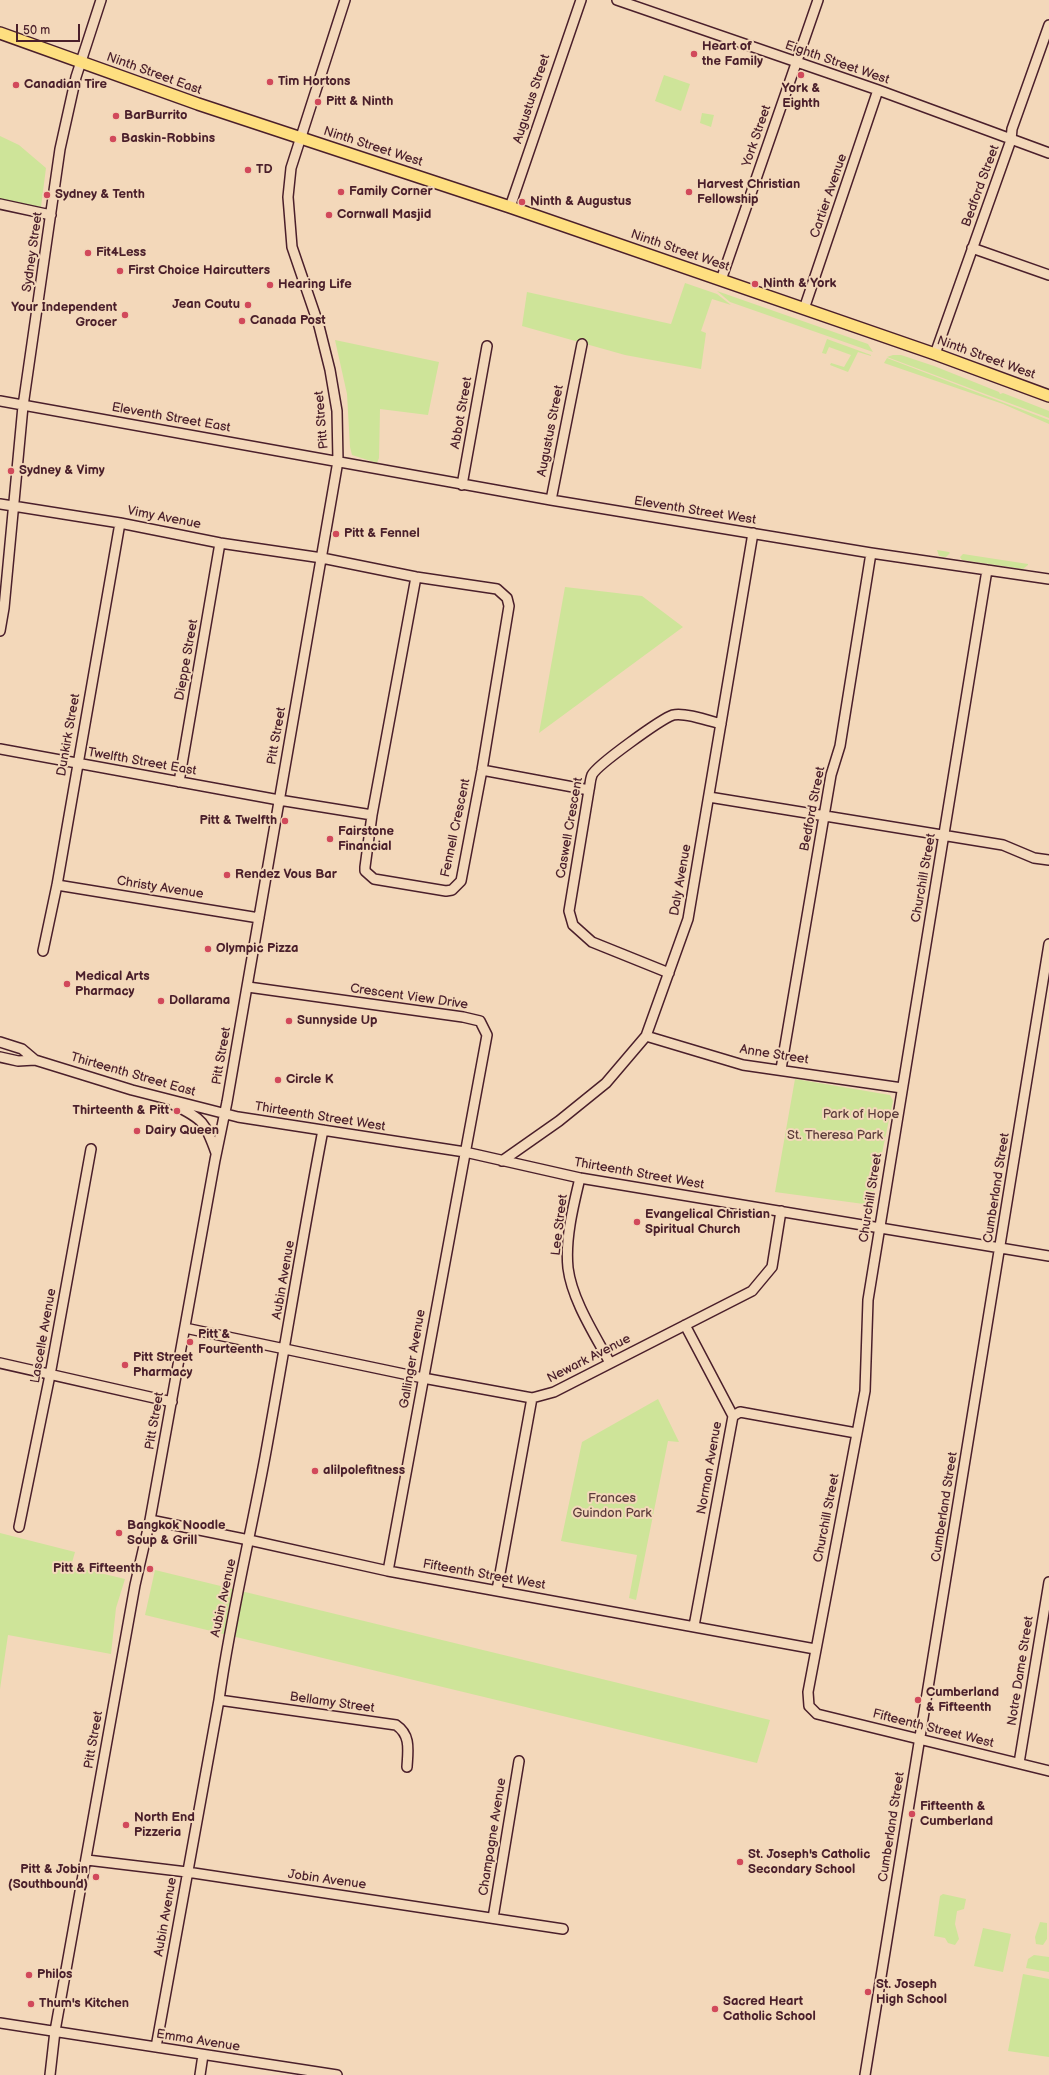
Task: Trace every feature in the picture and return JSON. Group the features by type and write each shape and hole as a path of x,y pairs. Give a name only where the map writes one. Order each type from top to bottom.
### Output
{"main road":[{"name":"Ninth Street East","path":"0,34 198,104 300,138"},
{"name":"Ninth Street West","path":"300,138 510,207 935,354 1049,396"}],"street":[{"name":"Sydney Street","path":"0,631 14,507 23,406 63,128 80,62 101,0"},
{"name":"Pitt Street","path":"50,2075 56,2031 134,1592 150,1520 216,1153 225,1114 248,987 338,461 337,411 330,370 319,326 292,247 288,197 291,168 345,0"},
{"name":"Augustus Street","path":"510,207 581,0"},
{"name":"Eighth Street West","path":"617,0 796,63 878,90 1049,153"},
{"name":"York Street","path":"721,280 818,0"},
{"name":"Bedford Street","path":"935,354 1011,140 1012,129 1048,29"},
{"name":"Cartier Avenue","path":"804,309 878,90"},
{"path":"0,204 51,215"},
{"path":"972,248 1049,275"},
{"name":"Augustus Street","path":"551,500 582,344"},
{"name":"Abbot Street","path":"462,485 487,346"},
{"name":"Eleventh Street East","path":"0,401 338,461"},
{"name":"Eleventh Street West","path":"338,461 462,485 551,500 871,553 1049,579"},
{"name":"Vimy Avenue","path":"0,504 120,523 220,543 322,558"},
{"name":"Dunkirk Street","path":"43,951 57,884 120,523"},
{"name":"Daly Avenue","path":"502,1161 559,1121 606,1084 646,1036 688,919 753,533"},
{"name":"Dieppe Street","path":"179,782 220,543"},
{"name":"Bedford Street","path":"781,1069 831,775 840,746 871,553"},
{"name":"Fennell Crescent","path":"322,558 416,576 497,589 507,598 509,606 482,770 460,881 452,890 446,891 370,877 365,872 372,815 416,576"},
{"name":"Churchill Street","path":"812,1710 808,1706 808,1692 815,1649 865,1391 868,1300 987,570"},
{"name":"Caswell Crescent","path":"669,973 592,942 573,926 569,911 592,775 605,762 654,725 674,715 699,718 721,724"},
{"name":"Twelfth Street East","path":"0,749 279,800 372,815"},
{"path":"482,770 589,790"},
{"path":"709,797 944,834 1003,845 1034,858 1049,860"},
{"name":"Christy Avenue","path":"57,884 259,918"},
{"name":"Cumberland Street","path":"865,2075 1001,1248 1049,944"},
{"name":"Crescent View Drive","path":"248,987 463,1017 480,1021 487,1035 465,1152"},
{"name":"Anne Street","path":"646,1036 743,1065 781,1069 902,1088"},
{"name":"Thirteenth Street East","path":"0,1042 22,1049 35,1060"},
{"name":"Thirteenth Street East","path":"0,1058 18,1061 35,1060 160,1098 225,1114"},
{"path":"160,1098 197,1116 210,1134 216,1153"},
{"name":"Thirteenth Street West","path":"225,1114 465,1152 580,1178 1049,1256"},
{"name":"Aubin Avenue","path":"156,2048 219,1700 226,1651 249,1540 285,1348 323,1130"},
{"name":"Lascelle Avenue","path":"19,1527 50,1375 91,1148"},
{"name":"Gallinger Avenue","path":"388,1571 465,1152"},
{"name":"Lee Street","path":"580,1178 567,1251 568,1270 580,1305 610,1363"},
{"name":"Newark Avenue","path":"532,1398 554,1392 752,1291 772,1267 781,1211"},
{"name":"Norman Avenue","path":"684,1325 733,1416 694,1626"},
{"path":"185,1328 423,1378 532,1398 497,1590"},
{"path":"0,1363 172,1402"},
{"path":"733,1416 740,1412 856,1433"},
{"name":"Fifteenth Street West","path":"150,1520 388,1571 815,1649"},
{"name":"Notre Dame Street","path":"1019,1763 1049,1582"},
{"name":"Bellamy Street","path":"219,1700 396,1725 404,1730 408,1740 407,1767"},
{"name":"Fifteenth Street West","path":"812,1710 817,1714 1049,1771"},
{"name":"Champagne Avenue","path":"493,1918 519,1761"},
{"name":"Jobin Avenue","path":"87,1860 187,1872 563,1929"},
{"name":"Emma Avenue","path":"0,2023 337,2075"},
{"path":"200,2075 203,2055"}],"green space":[{"path":"664,75 690,84 681,111 655,101"},
{"path":"702,113 714,115 711,127 700,123"},
{"path":"0,136 19,145 46,168 41,207 0,200"},
{"path":"685,283 717,294 731,305 712,299 701,331 706,333 701,369 625,355 522,326 527,292 671,324"},
{"path":"717,291 868,344 873,352 730,302"},
{"path":"827,339 871,356 858,352 848,372 830,365 831,363 844,367 851,355 829,347 826,354 822,353"},
{"path":"335,340 439,362 428,415 380,409 379,458 377,463 352,455 350,447 347,394"},
{"path":"901,355 934,366 999,392 1000,394 1003,393 1049,411 1049,418 887,357"},
{"path":"887,358 1049,420 1049,424 1003,404 884,363"},
{"path":"937,550 950,553 946,557 939,556"},
{"path":"963,554 1028,565 1023,569 962,560 960,557"},
{"path":"565,587 642,596 683,627 539,733"},
{"name":"St. Theresa Park","path":"795,1079 890,1095 893,1101 871,1205 775,1192"},
{"name":"Frances Guindon Park","path":"658,1399 679,1442 668,1441 636,1600 629,1598 637,1555 561,1541 582,1442"},
{"path":"0,1533 75,1552 71,1566 125,1579 116,1608 111,1654 8,1635 0,1689"},
{"path":"155,1570 770,1720 757,1763 145,1615"},
{"path":"943,1894 966,1899 964,1909 957,1911 955,1924 959,1939 955,1945 948,1943 945,1938 934,1936 940,1896"},
{"path":"1040,1922 1047,1923 1047,1939 1043,1945 1036,1944 1035,1937"},
{"path":"983,1928 1011,1934 1003,1972 974,1966"},
{"path":"1034,1955 1049,1957 1049,1972 1026,1968 1028,1959"},
{"path":"1023,1974 1049,1979 1049,2057 1008,2051"}],"place":[{"name":"Heart of the Family","path":"694,54"},
{"name":"York & Eighth","path":"801,75"},
{"name":"Tim Hortons","path":"270,82"},
{"name":"Canadian Tire","path":"16,85"},
{"name":"Pitt & Ninth","path":"318,102"},
{"name":"BarBurrito","path":"116,116"},
{"name":"Baskin-Robbins","path":"113,139"},
{"name":"TD","path":"248,170"},
{"name":"Family Corner","path":"341,192"},
{"name":"Harvest Christian Fellowship","path":"689,192"},
{"name":"Sydney & Tenth","path":"47,195"},
{"name":"Ninth & Augustus","path":"522,202"},
{"name":"Cornwall Masjid","path":"329,215"},
{"name":"Fit4Less","path":"88,253"},
{"name":"First Choice Haircutters","path":"120,271"},
{"name":"Ninth & York","path":"755,284"},
{"name":"Hearing Life","path":"270,285"},
{"name":"Jean Coutu","path":"248,305"},
{"name":"Your Independent Grocer","path":"125,315"},
{"name":"Canada Post","path":"242,321"},
{"name":"Sydney & Vimy","path":"11,471"},
{"name":"Pitt & Fennel","path":"336,534"},
{"name":"Pitt & Twelfth","path":"285,821"},
{"name":"Fairstone Financial","path":"330,839"},
{"name":"Rendez Vous Bar","path":"227,875"},
{"name":"Olympic Pizza","path":"208,949"},
{"name":"Medical Arts Pharmacy","path":"67,984"},
{"name":"Dollarama","path":"161,1001"},
{"name":"Sunnyside Up","path":"289,1021"},
{"name":"Circle K","path":"278,1080"},
{"name":"Thirteenth & Pitt","path":"177,1111"},
{"name":"Dairy Queen","path":"137,1131"},
{"name":"Evangelical Christian Spiritual Church","path":"637,1222"},
{"name":"Pitt & Fourteenth","path":"190,1342"},
{"name":"Pitt Street Pharmacy","path":"125,1365"},
{"name":"alilpolefitness","path":"315,1471"},
{"name":"Bangkok Noodle Soup & Grill","path":"119,1533"},
{"name":"Pitt & Fifteenth","path":"150,1569"},
{"name":"Cumberland & Fifteenth","path":"918,1700"},
{"name":"Fifteenth & Cumberland","path":"912,1814"},
{"name":"North End Pizzeria","path":"126,1825"},
{"name":"St. Joseph's Catholic Secondary School","path":"740,1862"},
{"name":"Pitt & Jobin (Southbound)","path":"96,1877"},
{"name":"Philos","path":"29,1975"},
{"name":"St. Joseph High School","path":"868,1992"},
{"name":"Thum's Kitchen","path":"31,2004"},
{"name":"Sacred Heart Catholic School","path":"715,2009"}],"park label":[{"name":"Park of Hope","path":"861,1115"}]}
